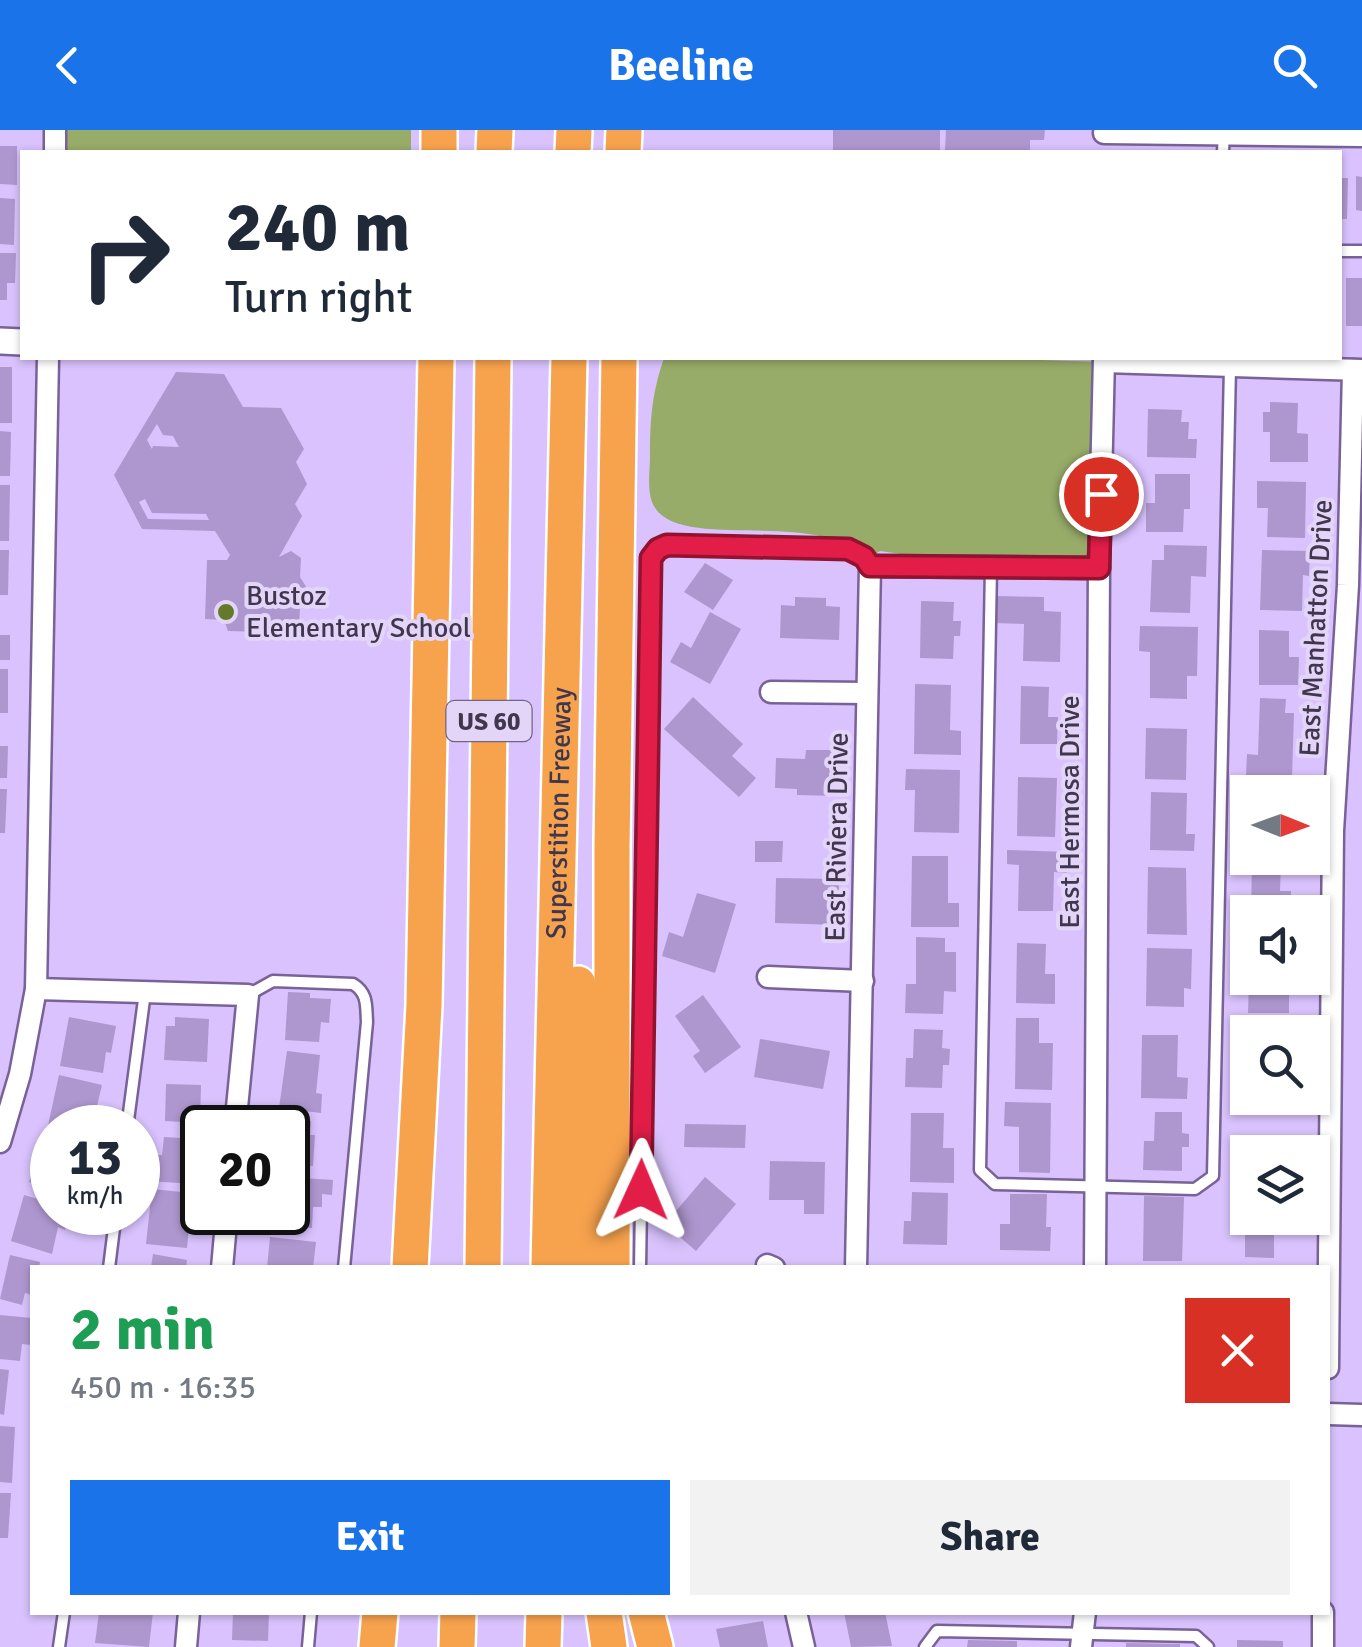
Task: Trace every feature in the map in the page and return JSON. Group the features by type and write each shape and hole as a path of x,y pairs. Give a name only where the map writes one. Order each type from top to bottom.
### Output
{"highway":[{"path":"410,1265 424,1005 436,360"},
{"name":"US 60","path":"483,1265 492,360"},
{"name":"Superstition Freeway","path":"548,1265 569,360"},
{"path":"612,1265 612,867 619,360"},
{"path":"560,742 577,885 580,1265"},
{"path":"472,1265 486,1084"},
{"path":"377,1647 380,1615"},
{"path":"457,1647 458,1615"},
{"path":"478,1615 478,1647"},
{"path":"544,1615 544,1647"},
{"path":"605,1615 610,1647"},
{"path":"647,1615 652,1647"}],"street":[{"path":"1104,138 1362,136"},
{"path":"0,1142 20,1074 36,989 48,360"},
{"path":"1104,360 1358,370"},
{"name":"East Hermosa Drive","path":"1095,1265 1104,360"},
{"name":"East Manhatton Drive","path":"1328,1265 1333,831 1358,370"},
{"path":"870,566 1099,568"},
{"name":"East Riviera Drive","path":"856,1265 870,566"},
{"name":"East Riviera Drive","path":"771,692 866,694"},
{"name":"East Riviera Drive","path":"768,977 863,981"},
{"path":"36,989 248,995 237,1105"},
{"path":"222,1265 225,1235"},
{"path":"1330,1414 1362,1415"},
{"path":"186,1647 190,1615"},
{"path":"797,1615 804,1647"},
{"path":"1323,1615 1323,1647"}],"lane":[{"path":"991,567 980,1170 995,1184 1195,1189 1213,1176 1230,366"},
{"path":"640,1265 651,558 667,545 848,549 864,557 870,566"},
{"path":"248,995 273,981 353,984 362,989 366,999 344,1265"},
{"path":"130,1105 145,992"},
{"path":"109,1265 113,1235"},
{"path":"60,1647 64,1615"},
{"path":"308,1647 311,1615"},
{"path":"925,1647 937,1631 1196,1636 1208,1647"}],"green space":[{"path":"55,130 411,130 411,150 55,150"},
{"path":"663,360 1104,362 1099,568 991,567 880,551 863,562 844,545 817,535 718,530 666,518 652,502 649,485 650,430"}],"building":[{"path":"833,130 940,130 940,150 833,150"},
{"path":"946,130 1045,130 1044,140 1030,140 1030,150 945,150"},
{"path":"0,146 17,146 17,185 0,184"},
{"path":"1356,176 1362,177 1362,211 1356,210"},
{"path":"1342,178 1348,178 1347,219 1342,219"},
{"path":"0,198 15,199 14,245 0,244"},
{"path":"0,253 16,253 15,283 7,283 7,300 0,300"},
{"path":"1346,278 1362,278 1362,326 1346,326"},
{"path":"0,367 12,367 12,423 0,423"},
{"path":"176,372 224,374 243,407 281,408 304,449 296,462 307,484 295,504 302,516 279,557 291,551 301,558 300,577 310,593 300,607 299,625 289,631 271,622 270,632 228,631 224,620 205,619 207,560 227,560 230,555 215,531 142,529 114,475","holes":["157,424 163,435 173,436 179,447 152,449 147,440","145,499 152,513 206,514 209,520 148,519 139,502"]},
{"path":"1270,402 1298,403 1297,433 1308,434 1308,462 1270,462 1270,432 1263,432 1263,412 1270,412"},
{"path":"1148,409 1182,410 1181,422 1189,422 1188,439 1197,439 1196,458 1147,457"},
{"path":"0,431 11,432 10,476 0,476"},
{"path":"1155,474 1190,474 1190,509 1184,509 1183,532 1146,532 1146,503 1155,503"},
{"path":"1257,481 1306,482 1305,538 1267,537 1268,508 1257,508"},
{"path":"0,485 10,485 9,541 0,541"},
{"path":"1164,545 1207,546 1206,577 1191,576 1190,613 1150,612 1152,560 1164,560"},
{"path":"0,550 9,550 8,595 0,595"},
{"path":"1262,550 1310,551 1309,576 1303,575 1302,611 1260,610"},
{"path":"705,563 733,580 713,610 684,592"},
{"path":"995,596 1044,597 1044,611 1061,612 1060,662 1023,661 1024,624 994,623"},
{"path":"795,597 826,598 826,606 840,607 839,640 780,638 781,605 795,606"},
{"path":"921,601 954,602 953,621 961,621 960,636 954,636 953,659 920,658"},
{"path":"710,612 741,629 710,684 670,662 681,642 691,648"},
{"path":"1140,626 1198,627 1197,676 1187,676 1187,699 1150,698 1150,652 1139,651"},
{"path":"1259,630 1289,631 1289,657 1299,657 1298,685 1259,685"},
{"path":"0,635 10,635 10,660 0,660"},
{"path":"0,669 8,669 8,713 0,713"},
{"path":"915,684 951,685 950,730 961,731 961,755 914,754"},
{"path":"1021,686 1049,687 1048,717 1058,717 1057,744 1020,744"},
{"path":"693,697 743,744 732,756 756,778 739,797 664,729"},
{"path":"1260,698 1286,699 1285,713 1294,713 1292,775 1246,775 1247,754 1258,755"},
{"path":"1146,728 1187,729 1186,780 1145,779"},
{"path":"0,746 8,746 7,778 0,778"},
{"path":"806,750 835,750 835,796 797,795 797,789 775,788 776,758 805,759"},
{"path":"906,769 960,770 959,833 914,832 915,790 905,790"},
{"path":"1018,777 1057,778 1055,837 1017,836"},
{"path":"0,789 7,789 5,833 0,833"},
{"path":"1151,792 1187,793 1186,834 1195,834 1194,851 1150,850"},
{"path":"755,841 783,841 782,862 755,862"},
{"path":"1007,850 1067,852 1067,873 1054,872 1053,911 1018,911 1019,865 1007,864"},
{"path":"912,856 948,856 948,903 959,903 959,927 911,927"},
{"path":"1148,867 1186,868 1187,935 1147,934"},
{"path":"1252,875 1281,875 1280,891 1291,891 1291,895 1251,895"},
{"path":"776,878 839,879 838,925 775,923"},
{"path":"697,893 736,904 715,973 662,956 669,932 683,937"},
{"path":"916,937 945,938 945,952 956,952 956,992 944,991 943,1014 905,1013 906,984 916,984"},
{"path":"1017,943 1046,944 1045,974 1055,974 1055,1004 1016,1003"},
{"path":"1147,948 1192,949 1191,989 1184,988 1184,1007 1146,1006"},
{"path":"288,992 331,999 329,1023 321,1022 319,1042 285,1040"},
{"path":"703,995 741,1047 705,1073 693,1056 700,1051 675,1016"},
{"path":"1249,995 1289,995 1289,1013 1248,1013"},
{"path":"69,1017 116,1026 103,1073 60,1066"},
{"path":"175,1017 209,1019 207,1062 164,1060 166,1026 175,1026"},
{"path":"1016,1018 1039,1018 1039,1043 1053,1043 1052,1090 1015,1089"},
{"path":"914,1029 943,1030 942,1048 950,1049 949,1065 943,1065 942,1088 905,1087 906,1058 913,1058"},
{"path":"1142,1035 1178,1035 1177,1077 1188,1078 1187,1099 1141,1098"},
{"path":"760,1039 830,1051 823,1089 754,1077"},
{"path":"287,1051 320,1055 316,1093 322,1094 321,1113 310,1112 310,1105 279,1105"},
{"path":"59,1075 102,1085 97,1105 52,1105"},
{"path":"166,1084 201,1085 200,1105 180,1105 180,1122 165,1121"},
{"path":"1005,1102 1051,1103 1050,1173 1019,1172 1019,1127 1004,1126"},
{"path":"1155,1112 1182,1112 1182,1133 1189,1134 1189,1147 1182,1147 1182,1171 1143,1170 1144,1141 1154,1141"},
{"path":"911,1113 944,1113 943,1148 954,1148 954,1183 910,1182"},
{"path":"685,1124 746,1125 745,1148 684,1147"},
{"path":"310,1135 315,1135 310,1166"},
{"path":"164,1137 180,1138 180,1183 160,1182"},
{"path":"770,1161 825,1162 824,1214 804,1214 804,1200 769,1200"},
{"path":"705,1177 736,1204 696,1251 665,1224"},
{"path":"310,1178 333,1180 332,1195 322,1194 322,1207 313,1207 312,1228"},
{"path":"160,1190 180,1192 180,1235 188,1235 187,1248 146,1244 147,1235 160,1235"},
{"path":"912,1192 948,1193 947,1245 903,1244 904,1221 911,1221"},
{"path":"1010,1194 1047,1194 1050,1251 1000,1250 1000,1224 1010,1224"},
{"path":"24,1195 30,1197 30,1235 56,1235 52,1254 11,1241"},
{"path":"1144,1196 1184,1197 1182,1261 1143,1261"},
{"path":"1245,1235 1274,1235 1274,1258 1245,1257"},
{"path":"270,1237 316,1242 313,1265 267,1265"},
{"path":"153,1254 187,1260 186,1265 151,1265"},
{"path":"10,1255 40,1262 30,1265 30,1294 25,1293 22,1305 0,1299"},
{"path":"0,1315 30,1318 30,1345 22,1344 20,1361 0,1359"},
{"path":"0,1369 9,1370 4,1415 0,1414"},
{"path":"0,1426 15,1427 12,1483 0,1482"},
{"path":"0,1493 11,1493 8,1538 0,1538"},
{"path":"99,1615 153,1615 149,1647 95,1643"},
{"path":"233,1615 269,1615 268,1641 232,1640"},
{"path":"845,1615 886,1615 892,1646 851,1647"},
{"path":"763,1621 768,1647 720,1647 716,1629"},
{"path":"968,1640 1017,1641 1017,1647 967,1647"},
{"path":"1237,1640 1283,1641 1283,1647 1237,1647"},
{"path":"1126,1643 1180,1644 1180,1647 1126,1647"}],"place":[{"name":"Bustoz Elementary School","path":"226,612"}],"route":[{"path":"641,1190 651,558 667,545 848,549 864,557 870,566 1099,568 1101,494"}]}
